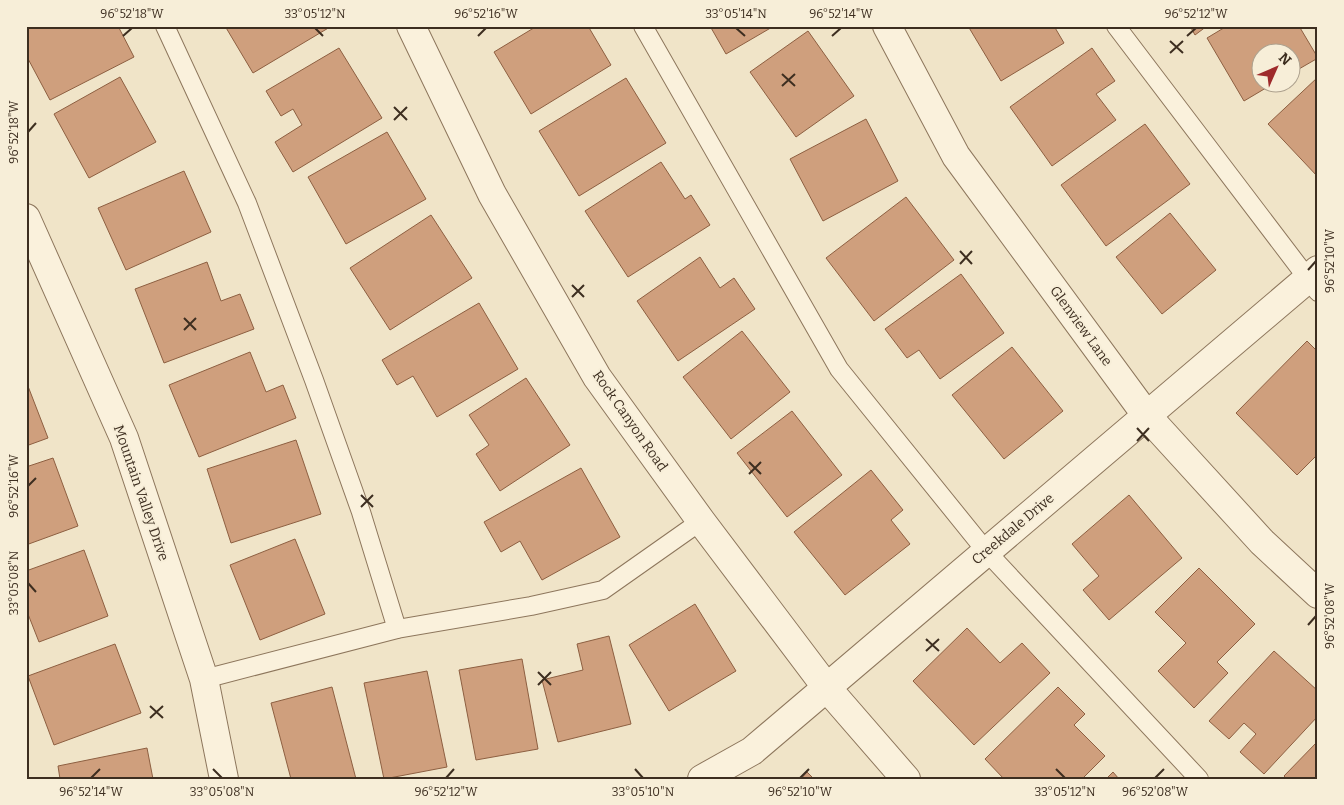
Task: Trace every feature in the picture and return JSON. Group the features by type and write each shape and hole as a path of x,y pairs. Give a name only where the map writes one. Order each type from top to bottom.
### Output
{"street":[{"name":"Rock Canyon Road","path":"411,26 492,194 597,378 701,521 827,688 906,779"},
{"name":"Glenview Lane","path":"887,26 956,156 1147,416 1262,542 1318,594"},
{"name":"Mountain Valley Drive","path":"26,218 124,438 204,680 224,779"},
{"name":"Creekdale Drive","path":"702,779 752,751 1147,416 1314,281"}],"lane":[{"path":"165,26 247,204 314,380 360,512 397,629"},
{"path":"643,26 838,369 986,551 1199,779"},
{"path":"1116,26 1314,281"},
{"path":"204,680 397,629 531,606 603,590 701,521"}],"building":[{"path":"26,26 118,26 134,57 50,100 26,55"},
{"path":"225,26 330,26 330,27 253,73"},
{"path":"537,26 588,26 611,65 531,114 494,52"},
{"path":"710,26 774,26 726,54"},
{"path":"968,26 1054,26 1064,43 1001,81"},
{"path":"1190,26 1207,26 1195,35"},
{"path":"1227,26 1299,26 1318,58 1302,67 1302,42 1252,42 1252,92 1259,92 1244,101 1207,38"},
{"path":"808,31 854,96 796,137 750,72"},
{"path":"339,48 382,118 293,172 275,142 302,125 293,109 281,116 266,91"},
{"path":"1092,48 1115,81 1096,94 1116,120 1052,166 1010,107"},
{"path":"120,77 156,142 89,178 54,114"},
{"path":"1318,77 1318,177 1268,124"},
{"path":"626,78 666,143 579,196 539,131"},
{"path":"866,119 898,181 823,221 790,159"},
{"path":"1145,124 1190,184 1106,246 1061,185"},
{"path":"387,132 426,199 346,244 308,177"},
{"path":"661,162 685,199 691,195 710,225 628,277 585,211"},
{"path":"184,171 211,232 126,270 98,208"},
{"path":"906,197 954,260 874,321 826,258"},
{"path":"1170,213 1216,270 1162,314 1116,257"},
{"path":"431,215 472,278 390,330 350,268"},
{"path":"700,257 720,288 734,278 755,309 678,361 637,301"},
{"path":"207,262 221,301 240,294 254,329 164,363 135,289"},
{"path":"961,274 1004,333 940,379 919,350 907,358 885,329"},
{"path":"479,303 518,369 437,417 413,376 397,385 382,360"},
{"path":"742,331 790,392 731,439 683,377"},
{"path":"1307,341 1318,352 1318,454 1297,475 1236,413"},
{"path":"1012,347 1063,411 1004,459 952,395"},
{"path":"250,352 266,392 283,385 296,418 199,457 169,385"},
{"path":"526,378 570,445 500,491 476,454 489,445 469,415"},
{"path":"26,381 48,438 26,446"},
{"path":"792,411 842,475 787,517 737,453"},
{"path":"296,440 321,514 231,543 207,469"},
{"path":"53,458 78,526 26,545 26,467"},
{"path":"581,468 620,537 542,580 520,541 501,552 484,522"},
{"path":"871,470 903,510 891,520 910,544 845,595 794,532"},
{"path":"1129,495 1182,558 1109,620 1083,590 1099,576 1072,544"},
{"path":"295,539 325,614 260,640 230,565"},
{"path":"84,550 108,616 39,642 26,609 26,571"},
{"path":"1199,568 1255,624 1217,662 1228,673 1194,708 1158,671 1186,643 1155,612"},
{"path":"695,604 736,671 669,711 629,645"},
{"path":"967,628 1000,663 1022,643 1050,673 974,745 913,681"},
{"path":"609,636 631,724 558,742 542,680 583,670 577,644"},
{"path":"115,644 141,713 54,745 28,676"},
{"path":"1274,651 1318,691 1318,716 1264,774 1240,752 1256,734 1244,723 1229,739 1209,721"},
{"path":"522,659 538,749 476,760 459,670"},
{"path":"427,671 447,767 384,779 364,683"},
{"path":"332,687 356,779 291,779 271,703"},
{"path":"1058,687 1085,714 1074,725 1105,756 1082,779 1004,779 985,759"},
{"path":"1318,741 1318,779 1287,779 1284,776"},
{"path":"147,748 153,779 60,779 58,766"},
{"path":"807,772 814,779 801,779"},
{"path":"1113,772 1119,779 1106,779"}]}
